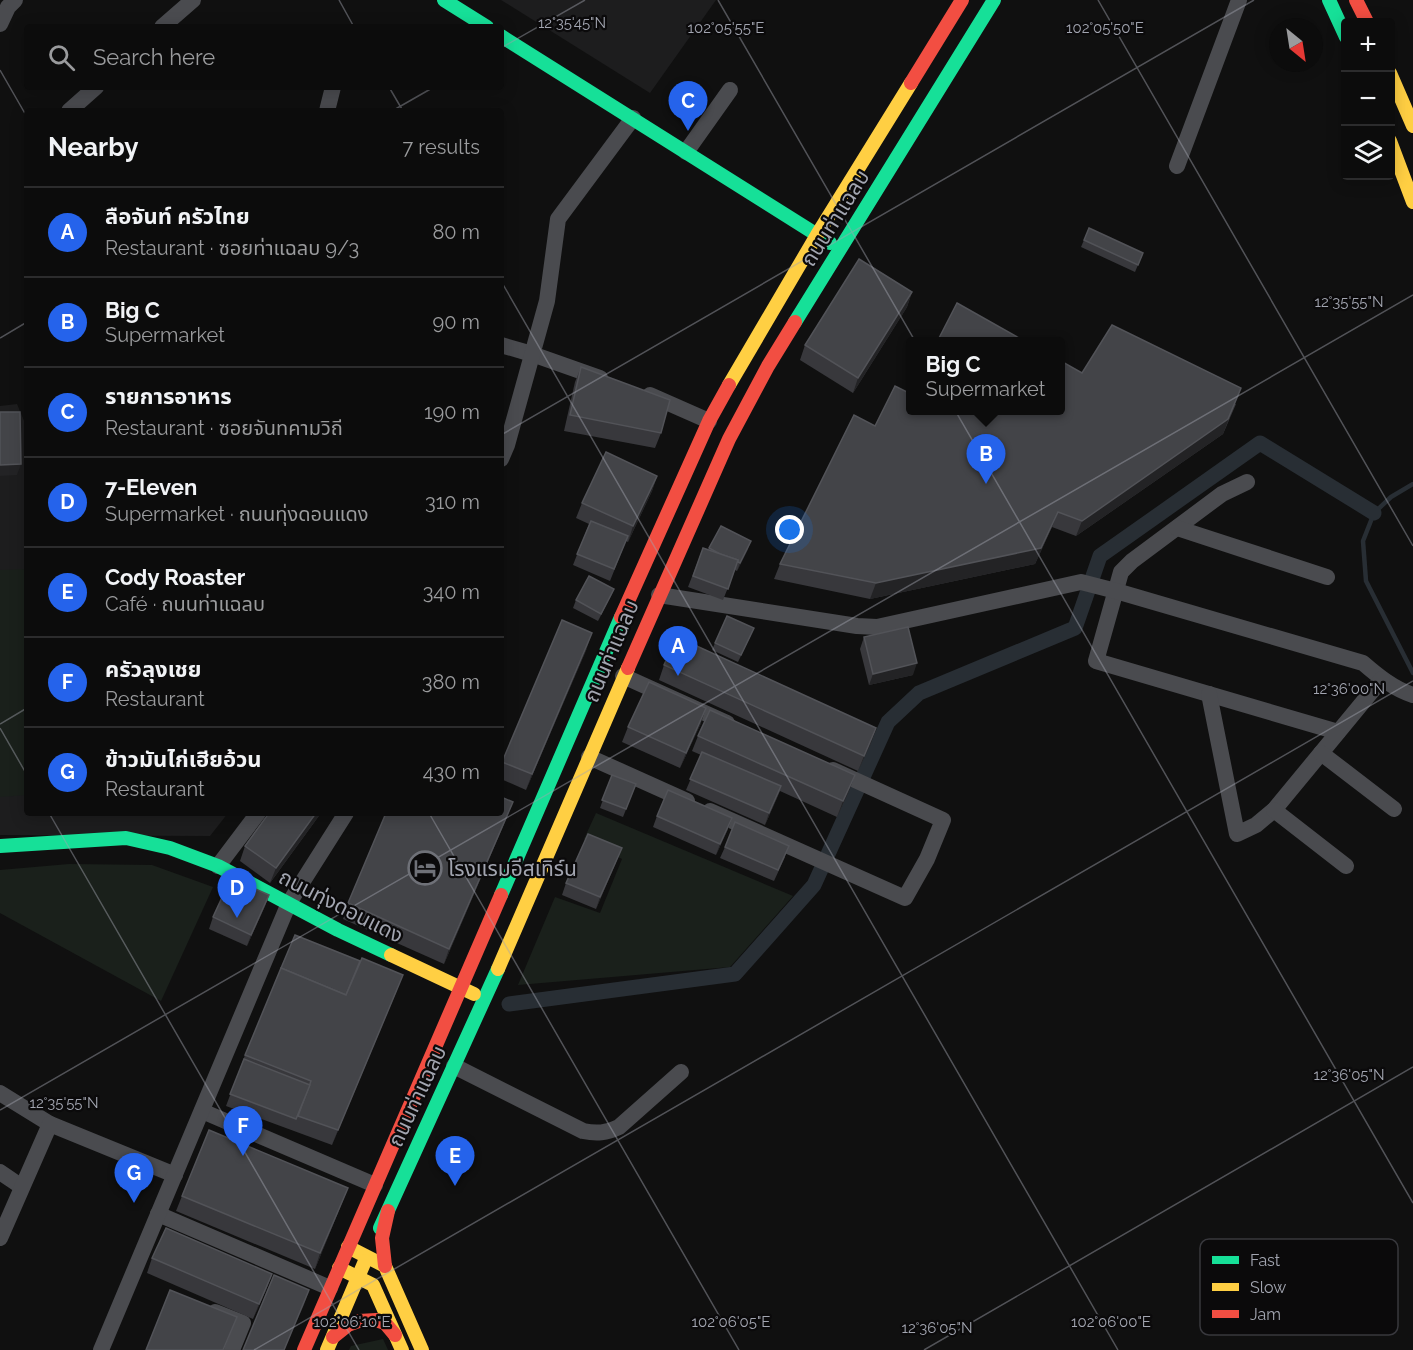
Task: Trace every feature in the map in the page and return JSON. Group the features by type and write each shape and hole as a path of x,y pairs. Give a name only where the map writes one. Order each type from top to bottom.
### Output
{"main road":[{"path":"444,0 482,24"},
{"name":"ถนนท่าแฉลบ","path":"304,1350 634,585 710,421 747,353 817,235 962,0"},
{"name":"ถนนท่าแฉลบ","path":"327,1350 357,1276 485,999 623,676 734,430 768,366 993,0"},
{"path":"1329,0 1341,26"},
{"path":"1356,0 1365,18"},
{"path":"504,38 841,249"},
{"path":"1395,84 1413,126"},
{"path":"1395,154 1413,202"},
{"path":"634,585 659,595"},
{"name":"ถนนทุ่งดอนแดง","path":"0,846 126,838 170,848 218,866 338,930 485,999"},
{"path":"388,1211 381,1249 385,1266 422,1350"},
{"path":"348,1247 385,1266"},
{"path":"339,1268 373,1285 402,1350"},
{"path":"333,1337 348,1325 359,1321 376,1320 385,1323 395,1335"}],"street":[{"path":"0,24 8,7 15,0"},
{"path":"165,24 193,0"},
{"path":"1177,166 1239,0"},
{"path":"72,108 93,90"},
{"path":"328,108 332,90"},
{"path":"686,152 730,90"},
{"path":"504,452 547,301 558,219 633,118"},
{"path":"504,346 616,384"},
{"path":"638,391 710,421"},
{"path":"1247,482 1222,494 1132,561 1121,572 1108,589 1096,661 1338,732"},
{"path":"1177,528 1327,577"},
{"path":"659,595 857,627 877,627 1081,582 1363,663 1382,679 1410,694"},
{"path":"623,676 740,729"},
{"path":"1209,694 1237,834 1256,825 1274,810 1382,679"},
{"path":"1321,753 1394,809"},
{"path":"589,757 904,898 927,859 943,820 815,762"},
{"path":"1274,810 1346,866"},
{"path":"218,866 256,816"},
{"path":"100,1350 289,903 344,816"},
{"path":"454,1066 583,1131 596,1133 608,1132 619,1127 681,1072"},
{"path":"0,1093 50,1124 175,1175"},
{"path":"202,1111 375,1185"},
{"path":"0,1238 50,1124"},
{"path":"0,1172 22,1187"},
{"path":"158,1214 330,1288"},
{"path":"200,1305 243,1323 232,1350"}],"shaded area":[{"path":"501,0 716,0 650,93"},
{"path":"17,404 24,421 24,816 226,816 210,836 0,835 0,406"},
{"path":"24,569 24,795 0,797 0,570"},
{"path":"596,813 793,896 730,967 518,985 555,897 600,913 622,859 584,839"},
{"path":"69,864 152,865 213,887 161,1001 0,913 0,870"},
{"path":"383,1339 388,1350 349,1350 351,1346"}],"building":[{"path":"1089,228 1143,253 1138,265 1084,240"},
{"path":"859,259 912,292 858,378 805,345"},
{"path":"957,303 1017,337 940,337"},
{"path":"1112,325 1241,388 1228,419 1082,521 1058,512 1041,548 876,583 780,564 854,415 875,426 895,386 906,392 906,415 1065,415 1065,363 1082,373"},
{"path":"581,367 670,400 661,433 570,415"},
{"path":"0,412 20,412 21,464 0,465"},
{"path":"606,452 657,476 633,526 582,503"},
{"path":"591,521 628,536 614,569 577,554"},
{"path":"721,526 751,541 740,563 738,560 709,548"},
{"path":"703,548 738,560 728,589 693,576"},
{"path":"589,576 614,589 601,614 576,600"},
{"path":"727,616 754,628 741,655 715,643"},
{"path":"562,620 592,633 532,774 504,763 504,757"},
{"path":"908,627 917,663 873,674 864,637"},
{"path":"677,637 876,728 864,756 664,665"},
{"path":"649,682 706,708 686,753 628,727"},
{"path":"710,710 855,775 843,801 698,736"},
{"path":"702,752 781,786 769,813 690,779"},
{"path":"612,775 636,784 626,809 602,800"},
{"path":"668,790 732,818 720,844 657,816"},
{"name":"โรงแรมอีสเทิร์น","path":"504,798 513,802 449,949 348,903 385,816 504,816"},
{"path":"267,816 314,816 276,868 245,846"},
{"path":"735,822 789,846 778,870 725,847"},
{"path":"588,834 622,848 600,897 566,883"},
{"path":"231,878 269,895 251,935 213,917"},
{"path":"295,935 360,961 346,995 281,968"},
{"path":"362,958 403,975 338,1130 298,1116 311,1081 245,1055 281,968 346,995"},
{"path":"244,1059 310,1085 296,1119 230,1094"},
{"path":"209,1130 348,1188 320,1253 182,1196"},
{"path":"166,1228 272,1274 259,1304 152,1258"},
{"path":"274,1275 309,1290 284,1350 243,1350"},
{"path":"170,1290 237,1317 223,1350 146,1350"}],"waterway":[{"path":"509,1004 735,974 814,885 888,722 919,693 1075,628 1100,556 1260,443 1374,513"},
{"path":"1413,484 1391,497 1374,513 1363,541 1366,581 1413,673"}],"traffic: fast":[{"path":"444,0 482,24"},
{"path":"795,322 994,0"},
{"path":"1329,0 1341,26"},
{"path":"504,38 830,243"},
{"path":"501,895 621,617"},
{"path":"0,846 126,838 170,848 218,866 338,930 391,955"},
{"path":"380,1228 498,969"}],"traffic: slow":[{"path":"729,385 817,235 911,83"},
{"path":"1395,85 1413,126"},
{"path":"1395,154 1413,202"},
{"path":"498,969 628,668"},
{"path":"391,955 474,994"},
{"path":"348,1247 385,1266 422,1350"},
{"path":"327,1350 365,1261"},
{"path":"339,1268 373,1285 402,1350"}],"traffic: jam":[{"path":"911,83 962,0"},
{"path":"1356,0 1365,18"},
{"path":"628,668 729,439 768,366 795,322"},
{"path":"621,617 709,421 729,385"},
{"path":"304,1350 501,895"},
{"path":"385,1266 382,1238 388,1211"},
{"path":"333,1337 348,1325 359,1321 376,1320 385,1323 395,1335"}],"place":[{"name":"รายการอาหาร","path":"688,131"},
{"name":"Big C","path":"986,484"},
{"name":"ลือจันท์ ครัวไทย","path":"678,676"},
{"name":"โรงแรมอีสเทิร์น","path":"425,868"},
{"name":"7-Eleven","path":"237,918"},
{"name":"ครัวลุงเชย","path":"243,1156"},
{"name":"Cody Roaster","path":"455,1186"},
{"name":"ข้าวมันไก่เฮียอ้วน","path":"134,1203"}]}
